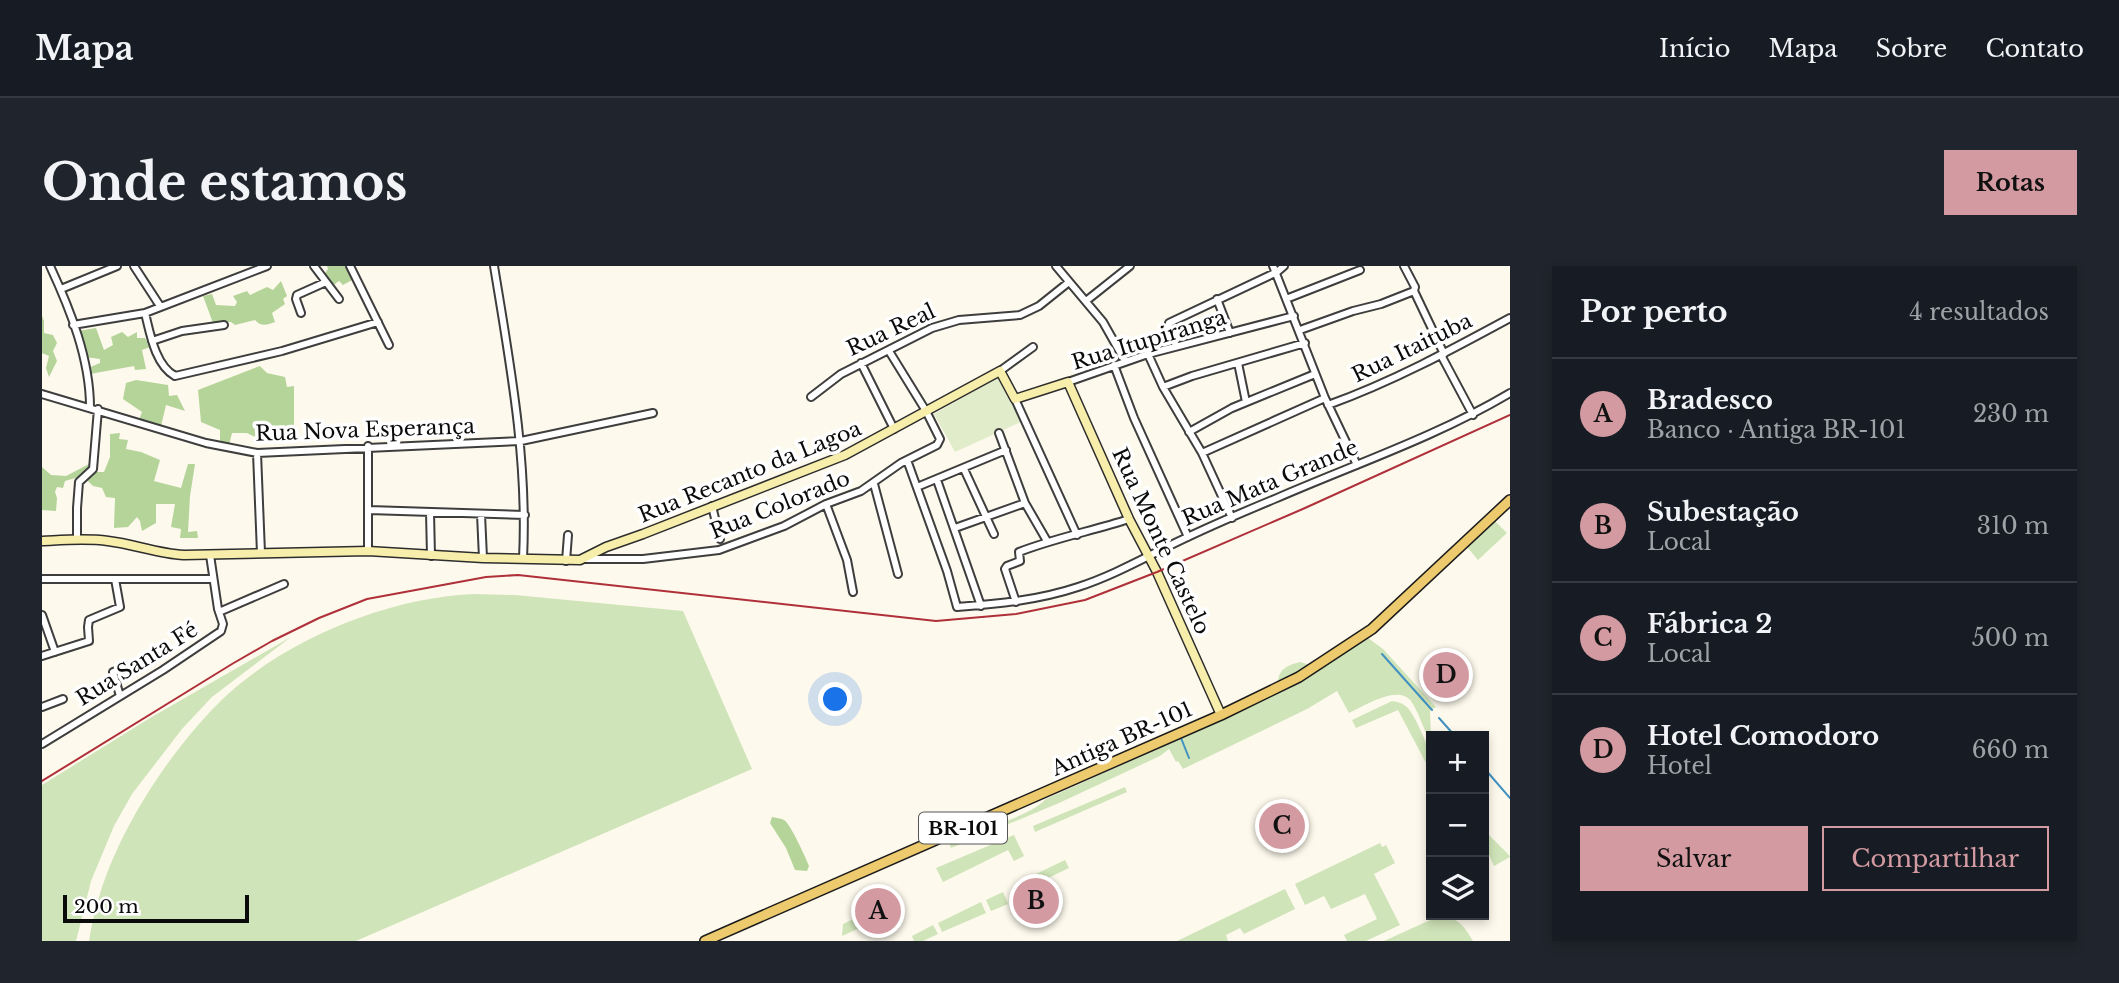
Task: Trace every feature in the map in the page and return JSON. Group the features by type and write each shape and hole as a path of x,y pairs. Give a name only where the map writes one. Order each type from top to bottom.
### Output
{"main road":[{"name":"Antiga BR-101","path":"705,941 1221,715 1299,677 1372,629 1510,499"}],"street":[{"path":"50,266 73,325 86,372 90,407"},
{"path":"61,289 117,266"},
{"path":"134,266 160,306"},
{"path":"73,325 145,313 267,266"},
{"path":"314,266 339,299"},
{"path":"351,266 388,345"},
{"path":"494,266 521,440 525,514 523,559"},
{"path":"1056,266 1108,330 1125,361"},
{"path":"1086,301 1130,266"},
{"path":"1176,346 1169,323 1284,266"},
{"path":"1300,330 1411,293 1415,287 1404,266"},
{"path":"1275,269 1325,398 1357,465"},
{"path":"1286,299 1360,270"},
{"path":"302,313 297,295 326,282"},
{"name":"Rua Real","path":"811,397 841,374 861,363 946,323 1013,316 1026,312 1043,303 1069,282"},
{"path":"1411,293 1473,415"},
{"path":"1217,299 1230,333"},
{"path":"145,313 152,341 168,372 175,376 282,351 378,322"},
{"name":"Rua Itupiranga","path":"1015,400 1148,354 1294,316"},
{"name":"Rua Itaituba","path":"1328,405 1358,394 1443,354 1510,318"},
{"path":"152,341 182,331 224,325"},
{"path":"1163,387 1305,342"},
{"name":"Rua Recanto da Lagoa","path":"585,559 606,547 826,463 1000,370 1033,347"},
{"path":"889,351 926,411"},
{"path":"1148,354 1163,387 1202,453 1232,518"},
{"path":"861,363 894,429"},
{"path":"1238,363 1246,402"},
{"path":"1114,365 1134,418 1188,537"},
{"path":"1000,370 1077,535"},
{"path":"1189,432 1246,402 1315,373"},
{"name":"Rua Monte Castelo","path":"1068,382 1221,715"},
{"name":"Rua Mata Grande","path":"917,487 957,607 1016,602 1082,586 1115,573 1188,537 1392,452 1473,415 1510,393"},
{"name":"Rua Nova Esperança","path":"42,394 206,443 257,453 521,440 653,413"},
{"path":"1202,453 1325,398"},
{"path":"77,540 79,482 93,469 98,409"},
{"name":"Rua Colorado","path":"585,559 643,559 712,552 784,526 826,504 874,484 907,460 939,444 940,439 926,411"},
{"path":"999,433 1025,503 1047,541"},
{"path":"368,446 368,551"},
{"path":"907,460 917,487 1006,450"},
{"path":"257,453 261,553"},
{"path":"964,468 994,534"},
{"path":"937,480 981,606"},
{"path":"874,484 898,574"},
{"path":"955,528 1025,503"},
{"path":"826,504 847,560 853,592"},
{"path":"712,506 720,538"},
{"path":"369,510 525,514"},
{"path":"430,512 431,556"},
{"path":"481,514 483,558"},
{"path":"1016,602 1005,568 1020,561 1019,552 1047,541 1129,519"},
{"path":"566,561 568,536"},
{"path":"42,541 109,541 171,554 368,551 483,558 566,561 585,559"},
{"name":"Rua Santa Fé","path":"42,744 163,670 219,632 223,627 211,555"},
{"path":"42,579 213,579"},
{"path":"42,656 88,642 89,620 120,607 116,579"},
{"path":"219,611 284,584"},
{"path":"42,615 55,652"},
{"path":"120,696 113,672 131,666"},
{"path":"42,707 63,699"}],"green space":[{"path":"327,266 347,266 354,279 343,285 339,281 331,287 323,276"},
{"path":"281,281 287,296 283,299 285,304 272,313 275,322 264,325 255,320 235,325 231,322 213,323 203,296 212,294 216,305 235,306 237,302 233,296 247,291 250,295 267,287 273,290"},
{"path":"42,316 44,333 53,335 57,343 53,351 57,361 49,377 46,368 49,356 42,353"},
{"path":"96,328 104,350 113,345 111,337 122,332 128,337 137,332 137,338 145,338 150,347 142,350 146,369 135,370 134,366 90,374 88,368 100,363 100,359 85,357 78,331"},
{"path":"260,366 267,373 285,377 287,387 294,386 294,441 259,439 247,433 232,433 229,445 220,443 220,430 201,422 198,390"},
{"path":"999,377 1021,422 955,452 934,414"},
{"path":"136,380 168,385 169,396 177,395 185,411 166,405 161,426 139,420 142,412 123,399 126,383"},
{"path":"120,433 119,439 128,440 126,449 160,460 154,481 181,488 188,464 195,464 188,532 197,531 198,538 180,538 181,529 171,527 175,504 156,504 156,523 142,531 137,517 128,527 114,528 115,498 106,497 102,488 93,486 86,479 94,472 104,472 110,457 110,434"},
{"path":"91,463 91,467 82,476 65,481 63,488 57,487 56,511 42,510 42,467 51,475 66,476"},
{"path":"1495,521 1507,533 1478,560 1467,547"},
{"path":"475,594 515,595 683,611 752,769 356,941 89,941 106,876 134,816 192,732 236,687 289,651 349,622 412,602"},
{"path":"291,637 212,697 182,729 132,794 114,826 91,881 76,941 42,941 42,785 150,718"},
{"path":"1360,637 1368,638 1383,649 1436,707 1430,710 1431,731 1426,733 1411,701 1405,696 1390,695 1349,713 1337,691 1307,709 1183,769 1169,749 1160,756 1059,803 951,848 949,843 1022,815 1046,799 1164,746 1167,744 1165,739 1267,696"},
{"path":"1300,662 1310,665 1278,683 1284,668"},
{"path":"1392,701 1407,707 1426,743 1426,763 1398,710 1356,728 1352,720"},
{"path":"1125,787 1127,792 1035,832 1033,826"},
{"path":"772,817 784,820 790,827 809,866 807,871 795,870 786,848 770,823"},
{"path":"1014,835 1024,856 1014,861 1008,850 943,882 936,868"},
{"path":"1489,835 1510,856 1494,866 1489,855"},
{"path":"1380,843 1382,847 1386,845 1395,863 1374,874 1400,925 1366,941 1347,941 1344,935 1377,919 1365,894 1331,909 1324,896 1305,905 1295,884"},
{"path":"1065,860 1069,868 1040,882 1036,874"},
{"path":"1285,889 1295,909 1244,934 1240,928 1226,935 1228,941 1177,941"},
{"path":"1003,892 1008,904 991,911 986,900"},
{"path":"981,902 986,913 942,932 938,923"},
{"path":"862,915 866,925 842,936 843,924"},
{"path":"1430,920 1455,920 1473,941 1384,941"},
{"path":"933,925 938,934 923,941 914,941 912,936"}],"waterway":[{"path":"1382,654 1432,710"},
{"path":"1439,718 1451,731"},
{"path":"1181,738 1189,758"},
{"path":"1489,774 1510,798"}],"tram line":[{"path":"42,781 272,641 367,599 486,577 518,575 936,621 1016,614 1085,600 1157,572 1510,415"}],"place":[{"name":"Hotel Comodoro","path":"1446,675"},
{"name":"Fábrica 2","path":"1282,826"},
{"name":"Subestação","path":"1036,901"},
{"name":"Bradesco","path":"878,911"}]}
